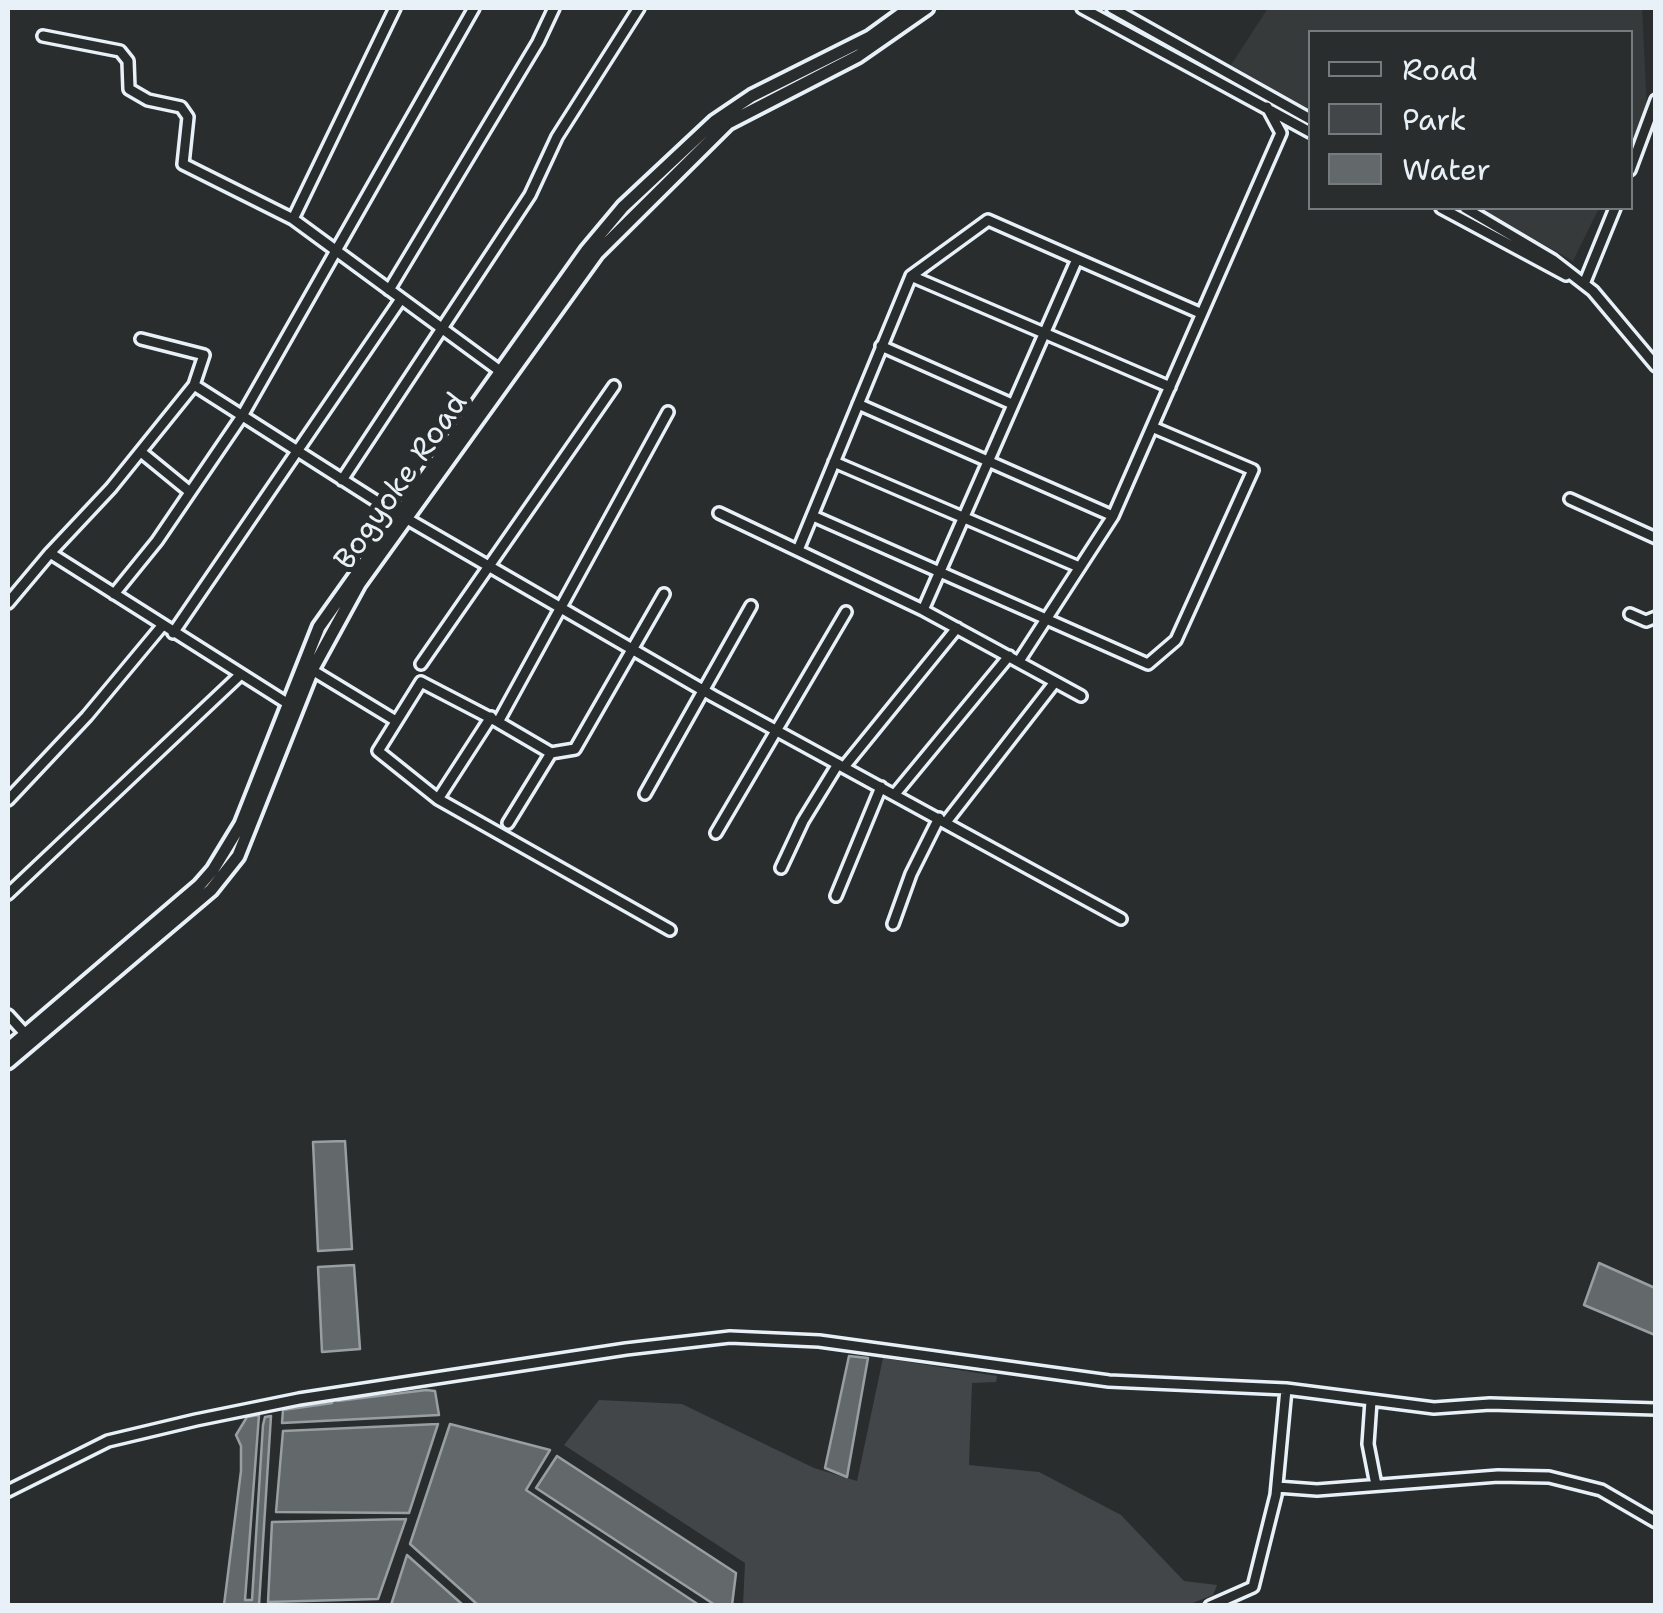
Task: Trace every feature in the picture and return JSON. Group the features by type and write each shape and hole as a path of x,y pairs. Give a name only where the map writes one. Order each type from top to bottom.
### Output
{"main road":[{"name":"Bogyoke Road","path":"8,1062 212,870 241,824 292,707 359,584 500,371 623,207 714,121 752,96 870,37 910,8"},
{"name":"Bogyoke Road","path":"292,707 318,627 598,253 672,174 754,106 858,56 927,8"},
{"name":"Bogyoke Road","path":"8,1049 30,1039"}],"street":[{"path":"293,220 395,8"},
{"path":"114,594 242,416 474,8"},
{"path":"389,290 522,70 554,8"},
{"path":"342,480 530,195 557,138 638,8"},
{"path":"1082,8 1308,131"},
{"path":"1112,8 1308,117"},
{"path":"1133,34 1140,23"},
{"path":"42,36 120,51 128,61 129,89 148,100 181,106 188,118 183,164 293,220 500,371"},
{"path":"1193,66 1200,55"},
{"path":"1633,162 1656,100"},
{"path":"1019,662 1042,620 1112,516 1152,428 1281,132 1267,107"},
{"path":"1445,210 1584,284"},
{"path":"1468,210 1584,284 1656,366"},
{"path":"1584,284 1615,210"},
{"path":"798,550 911,276 988,220 1200,313"},
{"path":"1492,237 1498,227"},
{"path":"923,610 1077,259"},
{"path":"911,276 1170,387"},
{"path":"173,633 401,299"},
{"path":"8,603 194,386 204,355 141,339"},
{"path":"881,346 1012,404"},
{"path":"194,386 403,518 561,610 1120,918"},
{"path":"420,664 614,386"},
{"path":"858,404 1112,516"},
{"path":"438,799 495,719 561,610 668,412"},
{"path":"814,516 1148,664 1176,640 1253,470 1152,428"},
{"path":"141,452 190,492"},
{"path":"834,462 1079,567"},
{"path":"1570,499 1656,538"},
{"path":"719,514 923,610 1081,696"},
{"path":"50,552 292,707"},
{"path":"664,594 575,749 551,753 422,682 381,744 380,755 438,799 670,930"},
{"path":"644,794 751,606"},
{"path":"716,833 846,612"},
{"path":"1630,614 1646,621 1656,616"},
{"path":"8,800 88,716 162,626"},
{"path":"781,868 803,821 841,765 957,628"},
{"path":"895,794 1009,656"},
{"path":"312,670 396,721"},
{"path":"8,894 240,675"},
{"path":"893,924 911,874 943,820 1055,682"},
{"path":"508,824 551,753"},
{"path":"836,896 881,786"},
{"path":"8,1015 30,1039"},
{"path":"8,1491 108,1441 196,1420 626,1348 730,1337 819,1342 1109,1381 1286,1389 1434,1408 1490,1404 1656,1410"},
{"path":"1210,1606 1253,1587 1276,1487 1286,1389"},
{"path":"1371,1401 1368,1444 1376,1485"},
{"path":"1276,1487 1317,1490 1498,1476 1550,1478 1601,1490 1656,1522"}],"shaded area":[{"path":"1268,8 1642,8 1647,110 1633,139 1633,30 1308,30 1308,109 1231,65"},
{"path":"1484,210 1598,210 1573,261"}],"green space":[{"path":"883,1358 997,1376 996,1382 972,1383 969,1465 1039,1472 1121,1515 1184,1581 1217,1585 1213,1595 1185,1606 743,1605 745,1563 564,1445 599,1400 682,1404 814,1468 857,1481"}],"water":[{"path":"345,1141 352,1249 318,1251 313,1142"},
{"path":"1599,1263 1655,1288 1655,1335 1584,1305"},
{"path":"354,1265 360,1349 322,1352 318,1267"},
{"path":"849,1356 868,1358 847,1477 825,1468"},
{"path":"435,1391 439,1415 282,1423 283,1410 332,1403 333,1398 338,1401"},
{"path":"259,1415 245,1600 252,1600 263,1425 265,1417 271,1416 259,1605 224,1605 241,1471 241,1446 236,1435 247,1417"},
{"path":"438,1424 409,1513 276,1512 283,1431"},
{"path":"450,1424 550,1450 526,1490 699,1605 478,1605 410,1544"},
{"path":"557,1456 736,1573 732,1605 715,1605 536,1488"},
{"path":"406,1519 378,1599 268,1602 272,1522"},
{"path":"407,1555 463,1605 391,1605"}]}
